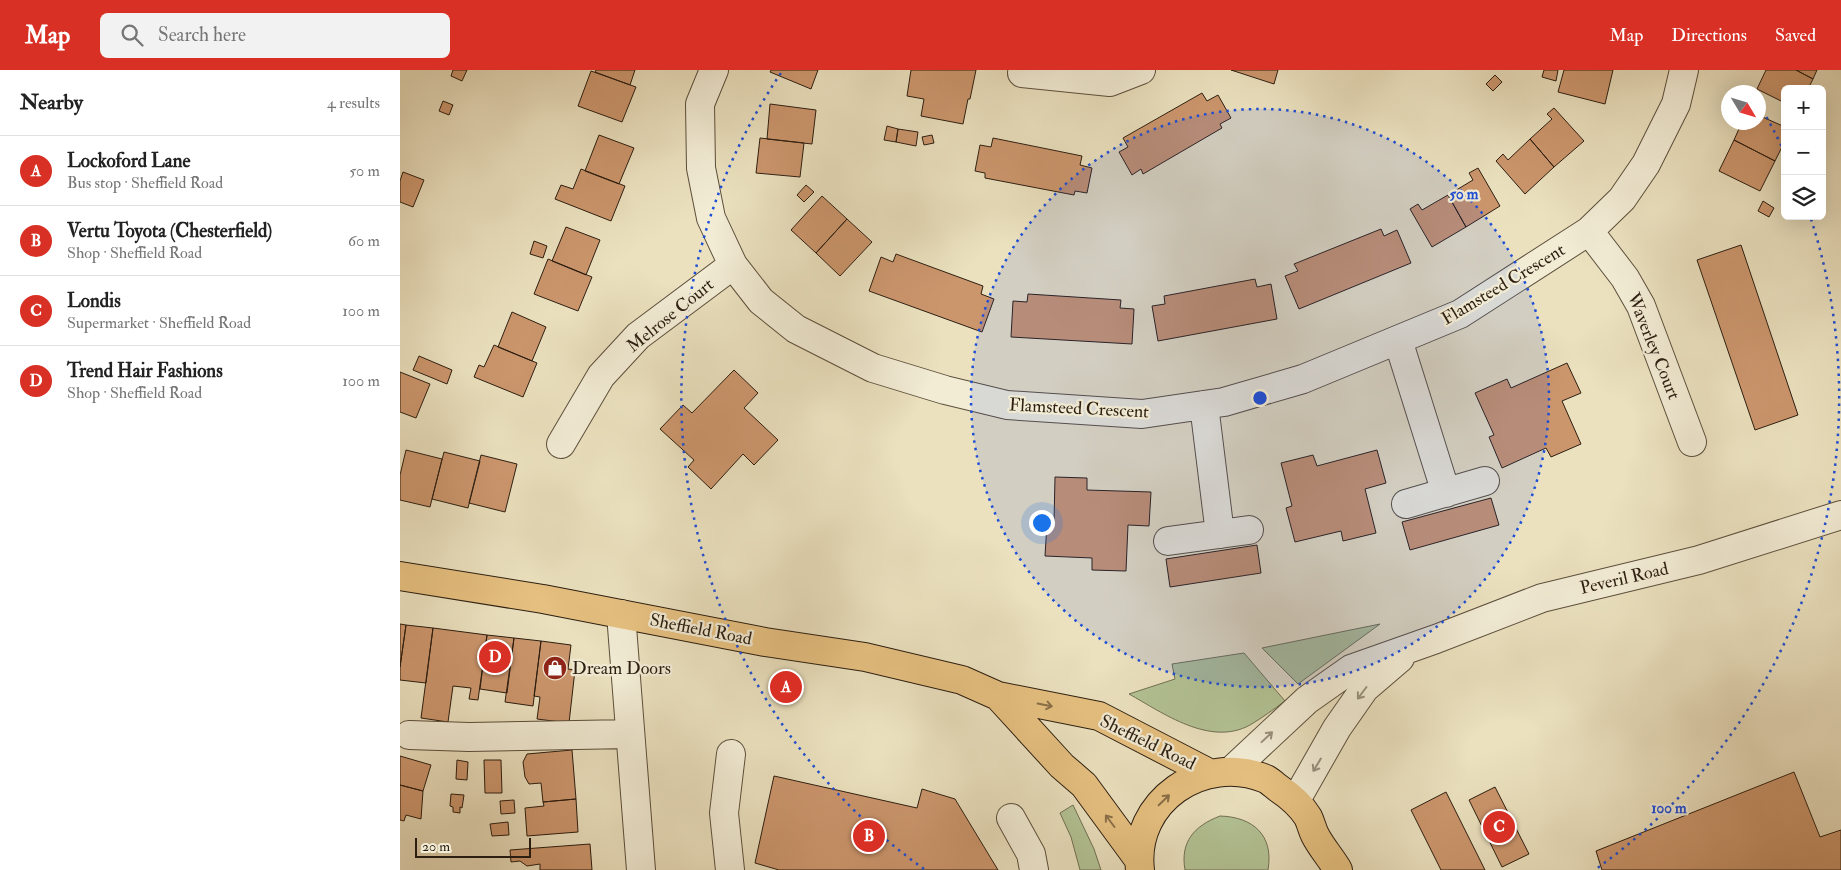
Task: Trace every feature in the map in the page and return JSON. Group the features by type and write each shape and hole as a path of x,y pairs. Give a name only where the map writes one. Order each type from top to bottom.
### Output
{"main road":[{"name":"Sheffield Road","path":"400,576 543,599 739,638 865,657 962,680 998,696 1099,716 1220,772 1267,779 1296,800 1307,817 1315,835 1338,870"},
{"name":"Sheffield Road","path":"998,696 1062,766 1084,785 1140,865"},
{"name":"Sheffield Road","path":"1140,865 1144,830 1159,804 1181,785 1220,772"},
{"name":"Sheffield Road","path":"1315,835 1317,870"}],"street":[{"name":"Flamsteed Crescent","path":"714,70 700,104 702,168 711,218 733,265 761,302 796,329 873,368 945,390 1007,405 1142,414 1224,402 1303,379 1460,314 1589,231 1622,199 1646,164 1676,104 1684,70"},
{"path":"1022,73 1110,82 1142,70"},
{"name":"Waverley Court","path":"1589,231 1624,278 1641,306 1692,442"},
{"name":"Melrose Court","path":"561,444 601,376 638,336 733,265"},
{"path":"1398,340 1446,493"},
{"path":"1204,405 1220,534"},
{"path":"1406,504 1484,481"},
{"name":"Peveril Road","path":"1220,772 1307,700 1351,669 1542,598 1699,560 1841,515"},
{"path":"1168,541 1249,530"},
{"path":"621,614 641,870"},
{"name":"Peveril Road","path":"1296,800 1337,728 1365,688 1410,648"},
{"path":"409,735 469,737 630,734"},
{"path":"730,870 724,813 731,754"},
{"path":"1011,818 1031,854 1034,870"}],"green space":[{"path":"1380,624 1298,684 1262,648"},
{"path":"1244,653 1285,701 1250,725 1235,731 1203,730 1187,725 1129,694 1175,679 1172,664"},
{"path":"1073,805 1094,849 1101,870 1080,870 1071,837 1060,813"},
{"path":"1220,816 1242,820 1259,830 1268,847 1268,870 1185,870 1185,851 1191,836 1203,825"}],"building":[{"path":"453,70 467,70 462,81 451,76"},
{"path":"596,70 635,70 630,85 595,72"},
{"path":"771,70 818,70 811,89 770,72"},
{"path":"911,70 976,70 963,124 921,116 924,99 907,96"},
{"path":"1231,70 1278,70 1274,84"},
{"path":"1544,70 1558,70 1556,81 1542,77"},
{"path":"1564,70 1613,70 1605,104 1558,92"},
{"path":"1766,70 1796,70 1813,79 1810,85 1781,85 1781,101 1766,94 1766,85 1759,85"},
{"path":"1796,70 1817,70 1813,79"},
{"path":"591,71 636,87 622,122 578,106"},
{"path":"1495,75 1502,82 1493,91 1486,84"},
{"path":"1202,93 1207,101 1218,95 1231,118 1220,124 1222,128 1143,174 1141,169 1132,175 1119,152 1128,147 1123,138"},
{"path":"443,101 453,105 449,115 439,111"},
{"path":"770,104 816,110 812,144 767,139"},
{"path":"1554,108 1584,141 1554,167 1530,139 1552,119 1547,114"},
{"path":"1766,119 1781,125 1781,149 1775,161 1734,140 1738,130 1766,130"},
{"path":"887,126 898,129 896,142 884,140"},
{"path":"898,129 918,132 916,146 896,142"},
{"path":"599,135 634,148 619,184 585,171"},
{"path":"932,135 934,143 924,145 922,137"},
{"path":"760,138 804,143 800,177 756,173"},
{"path":"993,138 1082,156 1080,165 1092,168 1087,193 1075,191 1074,195 985,178 985,173 975,171 980,145 991,147"},
{"path":"1530,139 1554,167 1525,194 1496,161 1503,154 1508,160"},
{"path":"1734,140 1775,161 1760,191 1719,171"},
{"path":"1478,168 1500,206 1466,227 1448,195 1473,180 1469,173"},
{"path":"581,169 625,186 611,221 555,199 561,185 573,189"},
{"path":"403,172 424,180 413,207 400,202 400,181"},
{"path":"806,185 814,192 804,202 797,195"},
{"path":"1448,195 1466,227 1432,247 1410,209 1418,204 1422,210"},
{"path":"822,196 847,219 816,253 791,230"},
{"path":"1763,201 1774,208 1769,217 1758,211"},
{"path":"847,219 872,242 840,276 816,253"},
{"path":"566,227 600,240 586,275 552,261"},
{"path":"1381,229 1384,236 1397,230 1411,263 1299,309 1285,276 1298,271 1294,264"},
{"path":"534,241 547,246 543,258 530,254"},
{"path":"1741,245 1798,415 1755,430 1697,260"},
{"path":"896,254 983,286 981,294 994,299 982,332 869,291 881,257 893,262"},
{"path":"548,259 592,277 578,311 534,294"},
{"path":"1255,279 1257,287 1271,284 1277,319 1158,341 1152,306 1165,304 1164,296"},
{"path":"1028,294 1121,300 1120,308 1134,309 1132,344 1011,337 1013,301 1027,302"},
{"path":"512,312 546,327 532,361 498,347"},
{"path":"494,345 537,363 523,397 474,377 479,365 484,367"},
{"path":"419,356 452,370 447,384 413,370"},
{"path":"1567,363 1581,393 1562,401 1581,444 1551,457 1546,448 1502,468 1489,437 1494,435 1475,393 1507,379 1511,388"},
{"path":"734,370 758,393 744,408 778,440 754,465 743,454 711,489 688,467 694,460 660,429 683,405 692,413"},
{"path":"400,372 430,384 416,418 400,412"},
{"path":"406,450 442,459 430,507 400,500 400,475"},
{"path":"1377,450 1386,483 1365,489 1376,533 1343,541 1341,531 1295,542 1286,508 1292,506 1281,463 1313,455 1317,466"},
{"path":"444,452 480,461 468,508 432,499"},
{"path":"481,455 517,464 505,512 469,503"},
{"path":"1055,477 1087,478 1087,490 1151,492 1149,526 1128,525 1126,571 1092,570 1092,558 1045,556 1047,523 1054,523"},
{"path":"1491,498 1499,525 1410,550 1402,522"},
{"path":"1257,545 1261,573 1170,587 1166,559"},
{"path":"400,624 406,625 400,667"},
{"path":"406,625 433,628 426,683 400,680"},
{"path":"433,628 487,635 478,700 469,699 471,688 453,686 448,722 421,718"},
{"path":"487,635 514,638 507,693 480,689"},
{"path":"514,638 541,641 533,706 505,702"},
{"path":"541,641 571,645 568,669 575,670 569,723 537,719 540,697 534,696"},
{"path":"572,750 576,799 543,802 541,783 529,784 525,777 523,762 527,754"},
{"path":"400,756 431,765 423,791 400,785"},
{"path":"457,760 468,762 467,780 456,779"},
{"path":"484,760 501,760 502,793 485,793"},
{"path":"1794,772 1820,837 1841,830 1841,870 1602,870 1596,851"},
{"path":"774,776 917,808 922,789 955,799 998,870 779,870 755,863"},
{"path":"400,785 423,791 421,819 406,815 404,821 400,820"},
{"path":"1495,787 1529,854 1502,867 1469,800"},
{"path":"1446,792 1485,870 1441,870 1411,810"},
{"path":"451,794 464,795 460,813 453,812 453,807 450,806"},
{"path":"576,799 578,832 527,836 525,808 544,806 543,802"},
{"path":"514,800 515,813 501,814 500,801"},
{"path":"508,822 509,835 492,836 490,824"},
{"path":"590,844 592,870 540,870 540,864 527,866 520,861 511,862 510,850"}],"place":[{"name":"Trend Hair Fashions","path":"495,657"},
{"name":"Dream Doors","path":"555,668"},
{"name":"Lockoford Lane","path":"786,687"},
{"name":"Londis","path":"1499,827"},
{"name":"Vertu Toyota (Chesterfield)","path":"869,836"}]}
